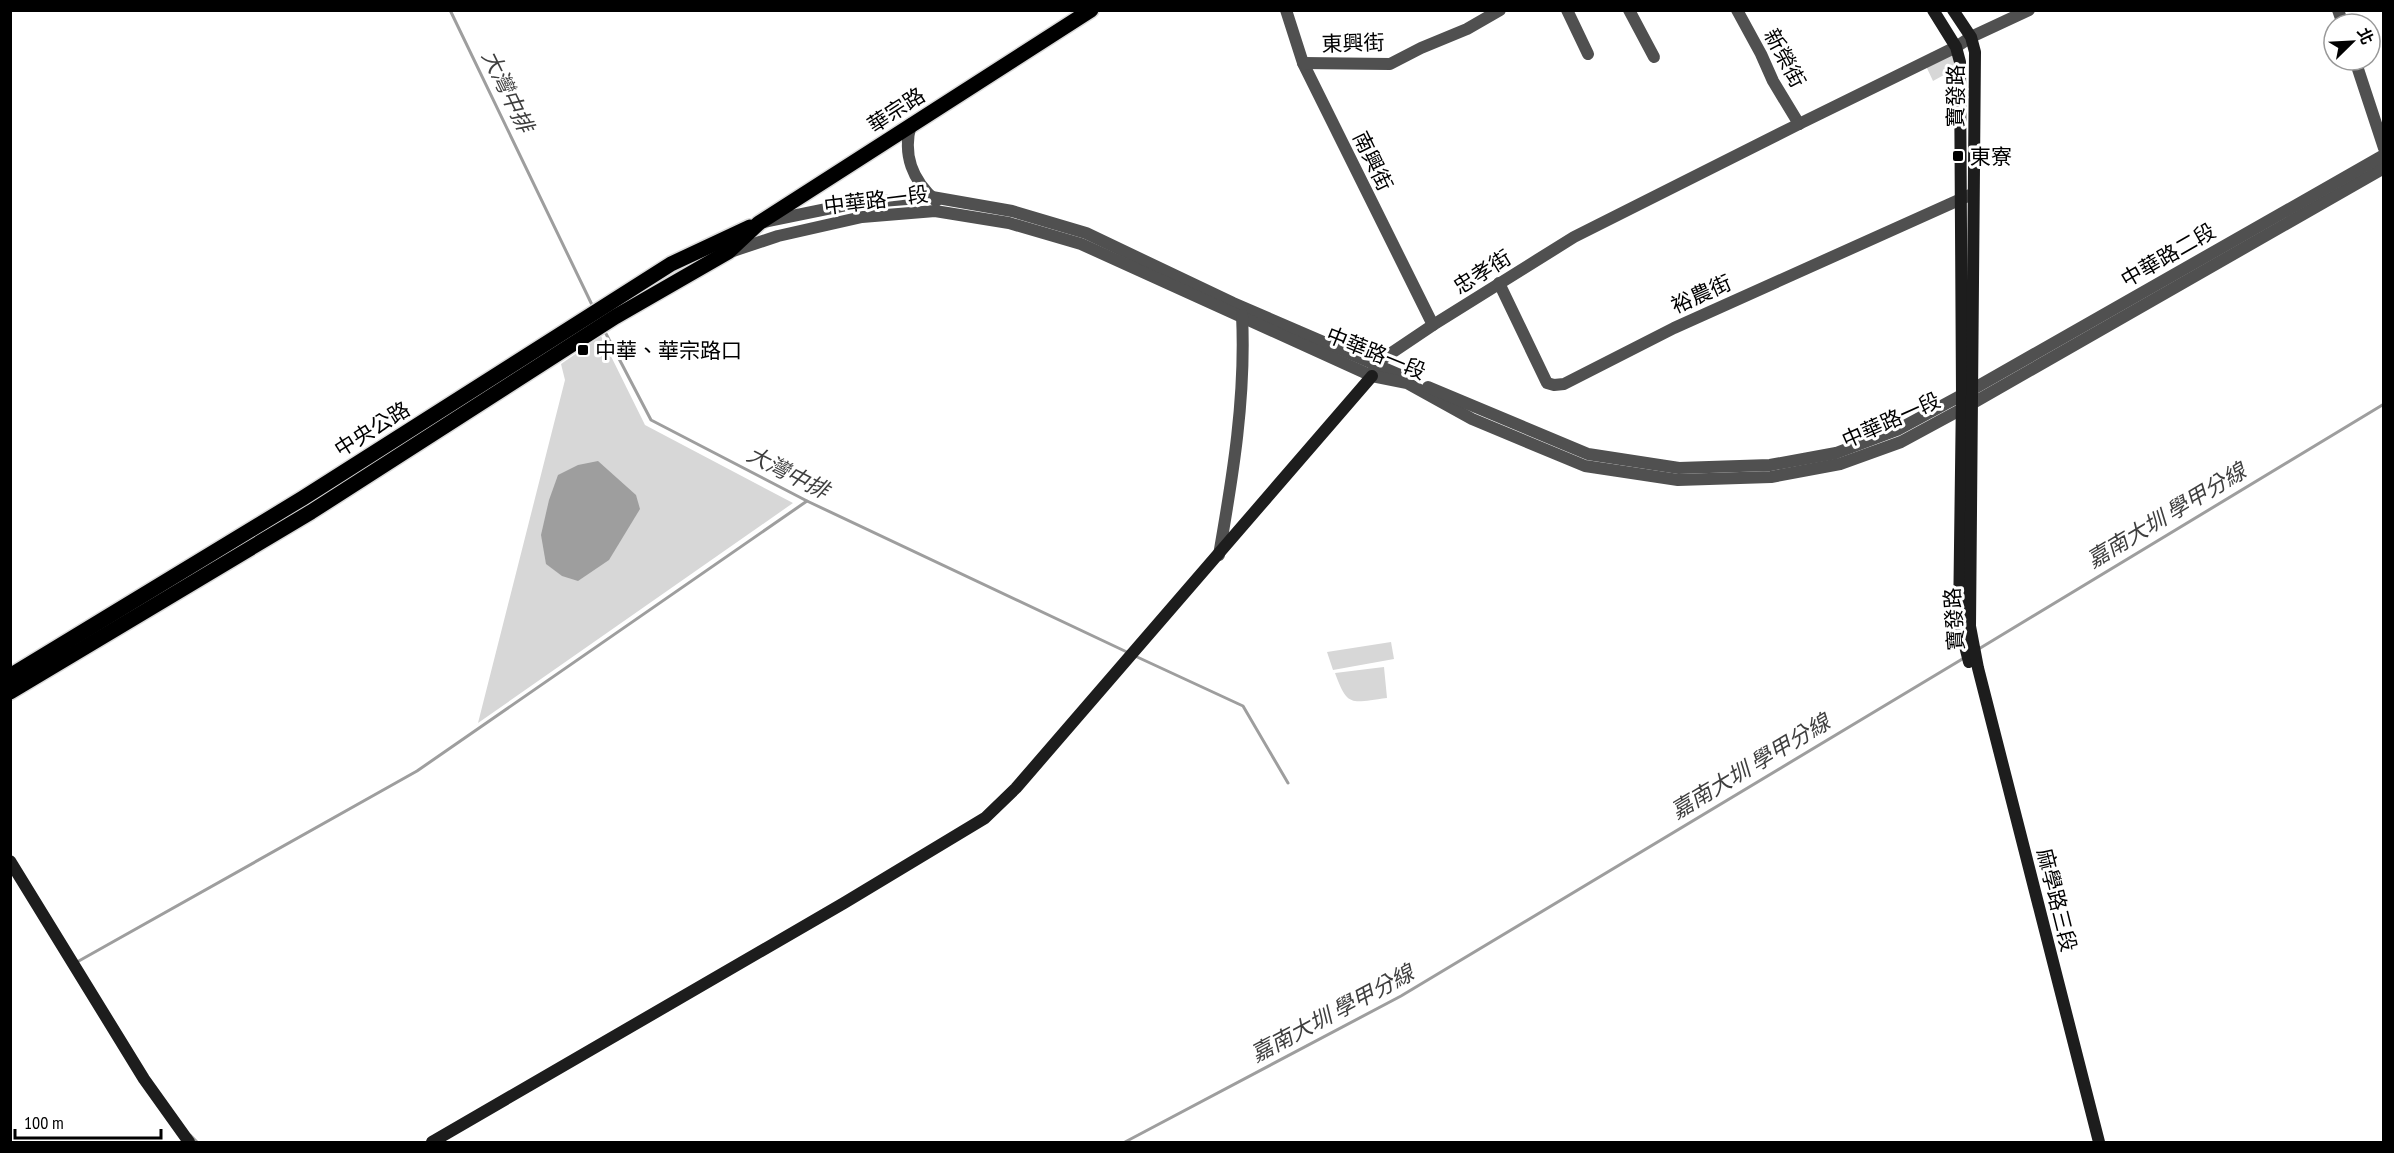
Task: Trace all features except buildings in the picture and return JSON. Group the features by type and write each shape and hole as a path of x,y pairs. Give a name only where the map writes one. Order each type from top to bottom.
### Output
{"main road":[{"name":"華宗路","path":"728,252 759,223 1091,10"},
{"name":"寶發路","path":"1933,10 1956,47 1960,62 1967,392 1973,403 1970,626 1978,668"},
{"name":"寶發路","path":"1953,10 1971,37 1975,52 1974,194 1967,392 1962,409 1959,622 1969,662 1978,668"},
{"name":"中央公路","path":"10,676 303,498 671,264 715,241 759,223"},
{"name":"中央公路","path":"10,692 311,513 615,317 728,252"},
{"name":"忠孝街","path":"432,1143 844,903 985,818 1016,788 1130,658 1374,370"},
{"name":"麻學路三段","path":"1978,668 2099,1143"},
{"path":"10,861 144,1079 189,1143"}],"street":[{"name":"南興街","path":"1286,10 1303,63 1432,325"},
{"name":"東興街","path":"1303,63 1390,63 1467,29 1500,10"},
{"path":"1567,10 1588,54"},
{"path":"1629,10 1654,57"},
{"name":"新榮街","path":"1737,10 1773,81 1799,123"},
{"name":"忠孝街","path":"1374,370 1432,325 1574,237 2029,10"},
{"path":"2359,72 2384,148"},
{"path":"911,124 907,139 911,170 932,197 949,212"},
{"name":"中華路二段","path":"1967,392 2384,154"},
{"name":"中華路二段","path":"1973,403 2384,168"},
{"name":"裕農街","path":"1500,284 1547,383 1564,384 1674,328 1974,194"},
{"name":"中華路一段","path":"759,223 856,203 932,197 1012,212 1086,233 1374,370 1588,454 1679,468 1770,465 1836,453 1897,430 1967,392"},
{"name":"中華路一段","path":"728,252 778,236 862,217 935,211 1009,223 1081,244 1242,315 1407,383 1472,419 1585,466 1678,480 1771,477 1840,464 1901,442 1973,403"},
{"path":"1219,555 1233,469 1242,387 1244,357 1242,315"}],"shaded area":[{"path":"1952,54 1956,62 1953,70 1933,81 1926,66"},
{"path":"601,336 645,425 793,503 478,723 565,380 561,364"},
{"path":"598,461 636,495 640,509 609,560 578,581 562,576 546,564 541,535 549,500 558,475 578,465"},
{"path":"1391,642 1394,659 1333,670 1327,652"},
{"path":"1384,667 1387,698 1366,701 1348,698 1335,673"}],"waterway":[{"name":"大灣中排","path":"450,10 594,309"},
{"name":"大灣中排","path":"603,328 651,420 807,501 1129,653"},
{"name":"嘉南大圳 學甲分線","path":"1977,650 2384,404"},
{"path":"77,962 417,771 807,501"},
{"name":"大灣中排","path":"1135,656 1243,706 1288,783"},
{"name":"嘉南大圳 學甲分線","path":"1125,1142 1401,996 1964,658"},
{"path":"190,1135 197,1142"}],"place":[{"name":"東寮","path":"1958,156"},
{"name":"中華、華宗路口","path":"583,350"}]}
